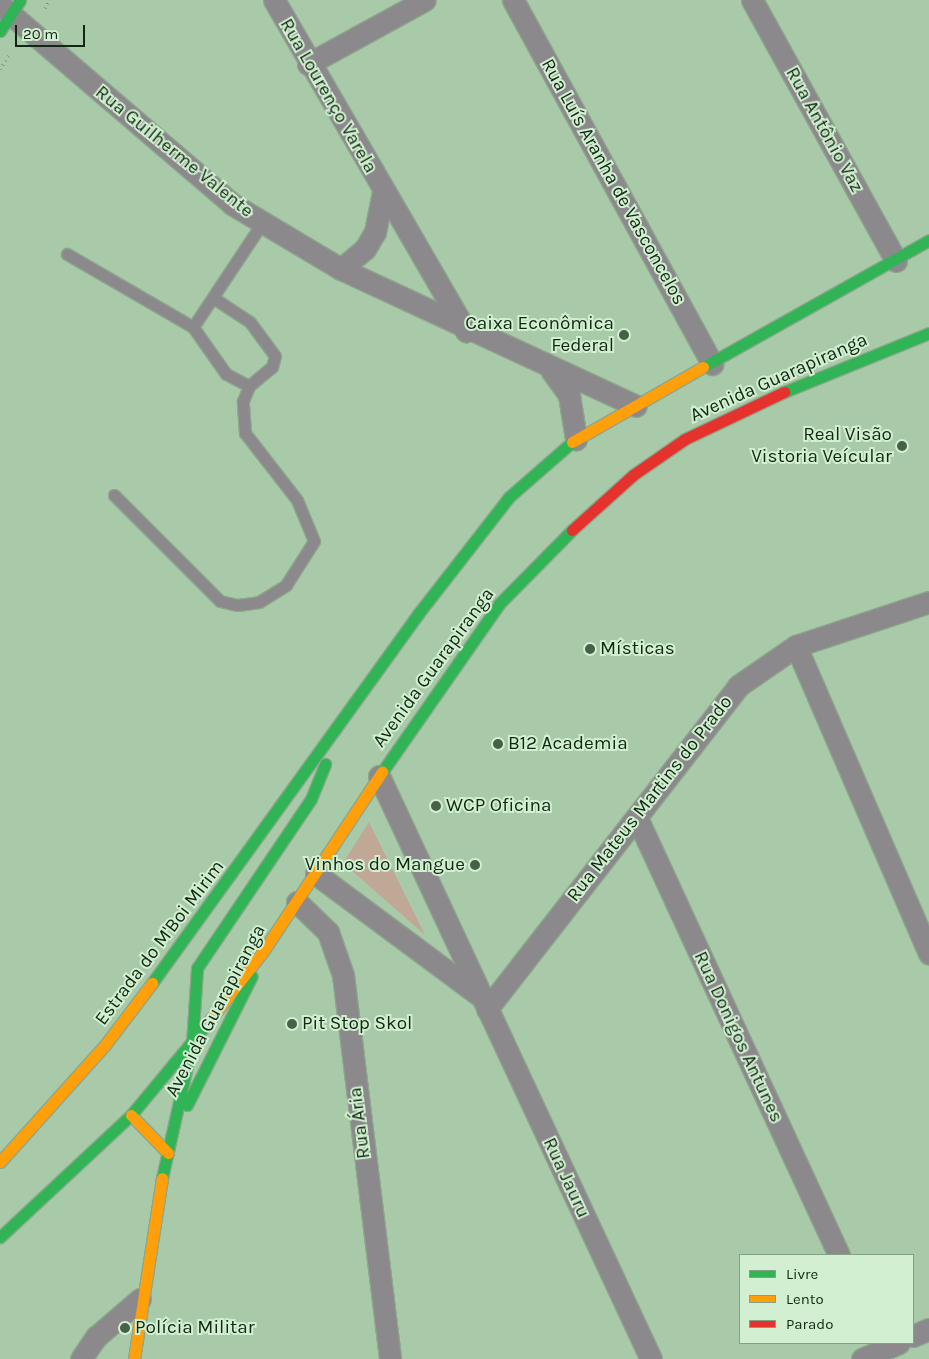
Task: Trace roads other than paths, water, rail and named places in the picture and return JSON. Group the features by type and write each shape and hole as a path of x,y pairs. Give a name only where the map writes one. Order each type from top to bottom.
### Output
{"main road":[{"name":"Avenida Guarapiranga","path":"134,1359 140,1299 168,1153 178,1116 192,1044 197,968 311,799 334,733 479,532 523,484 576,439 896,261 929,240"},
{"name":"Avenida Guarapiranga","path":"178,1116 192,1100 264,950 379,776 499,604 633,475 685,439 740,410 929,333"},
{"name":"Estrada do M'Boi Mirim","path":"0,1162 105,1045 334,733"},
{"path":"0,1237 131,1115 192,1044 264,950"},
{"path":"131,1115 168,1153"}],"street":[{"name":"Rua Lourenço Varela","path":"274,0 308,64 466,330"},
{"path":"308,64 425,0"},
{"name":"Rua Luís Aranha de Vasconcelos","path":"513,0 712,364"},
{"name":"Rua Antônio Vaz","path":"752,0 896,261"},
{"name":"Rua Guilherme Valente","path":"8,12 232,204 262,223 341,269 551,370 636,406"},
{"name":"Rua Lourenço Varela","path":"341,269 365,249 375,232 383,192"},
{"name":"Rua Guilherme Valente","path":"551,370 569,395 576,439"},
{"name":"Rua Mateus Martins do Prado","path":"484,1003 637,818 715,710 759,668 796,646 929,602"},
{"path":"796,646 929,953"},
{"name":"Rua Jauru","path":"379,776 651,1359"},
{"name":"Rua Donigos Antunes","path":"637,818 839,1254"},
{"name":"Rua Jauru","path":"316,874 484,1003"},
{"name":"Rua Ária","path":"297,902 328,932 343,975 390,1359"},
{"path":"82,1359 96,1337 140,1299"},
{"path":"914,1336 929,1329"},
{"path":"862,1359 887,1345"}],"lane":[{"path":"193,327 215,299 262,223"},
{"path":"67,254 193,327 226,374 249,386"},
{"path":"114,495 220,600 238,605 259,602 286,585 314,541 297,500 245,433 241,416 249,386 272,367 274,356 250,322 215,299"}],"place":[{"name":"Caixa Econômica Federal","path":"624,335"},
{"name":"Real Visão Vistoria Veícular","path":"902,446"},
{"name":"Místicas","path":"590,649"},
{"name":"B12 Academia","path":"498,744"},
{"name":"WCP Oficina","path":"436,806"},
{"name":"Vinhos do Mangue","path":"475,865"},
{"name":"Pit Stop Skol","path":"292,1024"},
{"name":"Polícia Militar","path":"125,1328"}]}
